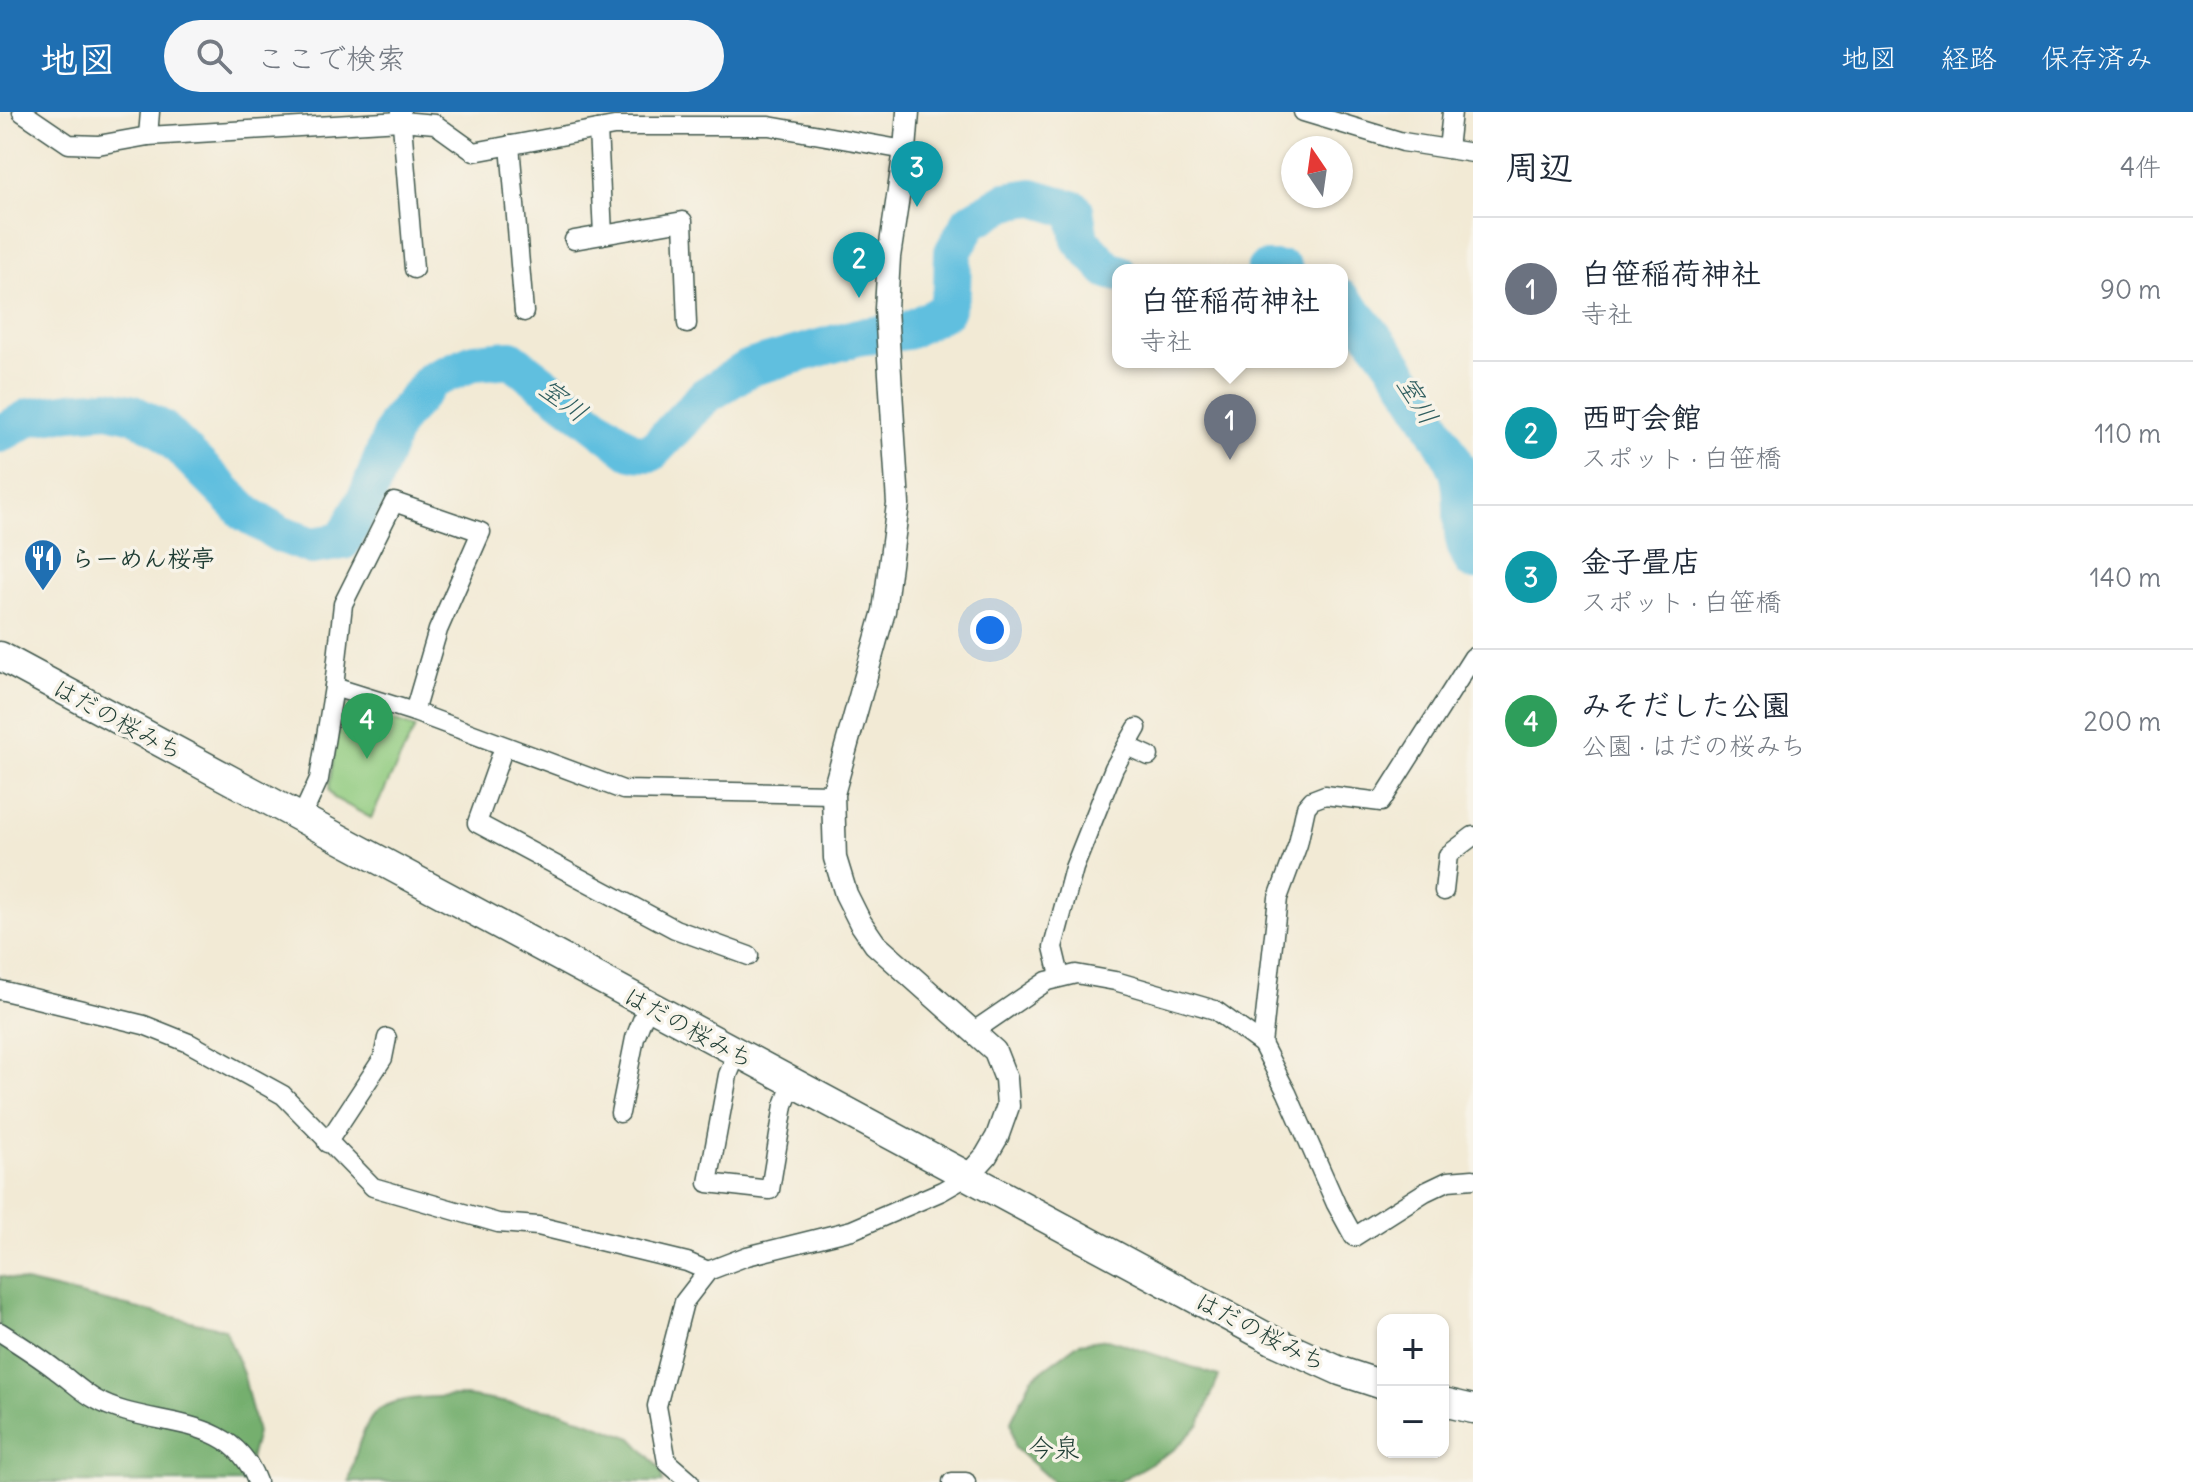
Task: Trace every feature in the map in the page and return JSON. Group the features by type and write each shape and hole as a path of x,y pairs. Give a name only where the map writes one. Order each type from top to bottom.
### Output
{"main road":[{"name":"はだの桜みち","path":"0,656 1274,1341 1340,1371 1377,1383"},
{"path":"1449,1403 1473,1409"}],"street":[{"path":"22,112 69,144 98,145 148,136 401,117 435,124 474,152 614,126 769,126 905,150"},
{"path":"148,136 150,112"},
{"path":"690,1482 667,1462 657,1406 684,1302 708,1271 747,1256 852,1230 942,1191 968,1176 986,1156 997,1137 1008,1106 1006,1079 995,1051 875,944 846,894 835,858 833,794 884,611 898,504 886,309 889,257 908,112"},
{"path":"1303,112 1403,142 1473,153"},
{"path":"1448,149 1452,112"},
{"path":"401,117 414,269"},
{"path":"598,129 603,235"},
{"path":"510,145 524,312"},
{"path":"574,240 683,221 695,280 687,324"},
{"path":"302,816 319,779 343,604 394,502 481,532 438,630 414,712"},
{"path":"1262,1044 1278,898 1298,844 1306,807 1312,800 1325,795 1381,802 1473,657"},
{"path":"334,687 414,712 623,790 833,794"},
{"path":"1060,976 1053,947 1074,868 1095,812 1137,728"},
{"path":"1127,746 1149,756"},
{"path":"504,747 477,823 675,929 749,956"},
{"path":"1444,891 1448,855 1473,836"},
{"path":"974,1031 1047,981 1076,974 1115,981 1215,1010 1262,1044 1354,1237 1425,1192 1448,1181 1473,1179"},
{"path":"2,995 144,1025 189,1043 283,1095 373,1187 498,1223 538,1226 687,1262 708,1271"},
{"path":"620,1113 635,1038 648,1005"},
{"path":"327,1143 390,1061 387,1038"},
{"path":"737,1053 728,1075 708,1183 770,1190 784,1105 793,1082"},
{"path":"0,1332 95,1399 114,1408 200,1427 237,1450 253,1469 257,1482"},
{"path":"952,1482 966,1482"}],"green space":[{"path":"349,704 415,728 371,818 334,798 329,789 341,708"},
{"path":"0,1276 225,1329 244,1376 257,1433 244,1482 0,1482"},
{"path":"1108,1339 1219,1376 1200,1424 1175,1449 1118,1482 1053,1482 1015,1448 1011,1421 1032,1378 1079,1343"},
{"path":"467,1396 562,1412 632,1438 661,1469 663,1482 349,1482 362,1436 370,1419 384,1406 406,1400"}],"waterway":[{"name":"室川","path":"0,434 30,417 108,408 134,414 162,429 247,514 280,534 312,546 343,541 369,492 396,423 432,380 474,362 511,359 632,452 651,453 705,396 749,368 858,337 907,331 945,311 952,289 953,252 970,222 1006,201 1032,197 1075,210 1080,240 1112,271"},
{"name":"室川","path":"1348,306 1396,366 1457,468 1464,541 1473,561"}],"place":[{"name":"金子畳店","path":"917,207"},
{"name":"西町会館","path":"859,298"},
{"name":"白笹稲荷神社","path":"1230,460"},
{"name":"らーめん桜亭","path":"43,592"},
{"name":"みそだした公園","path":"367,759"}],"district":[{"name":"今泉","path":"1054,1447"}]}
